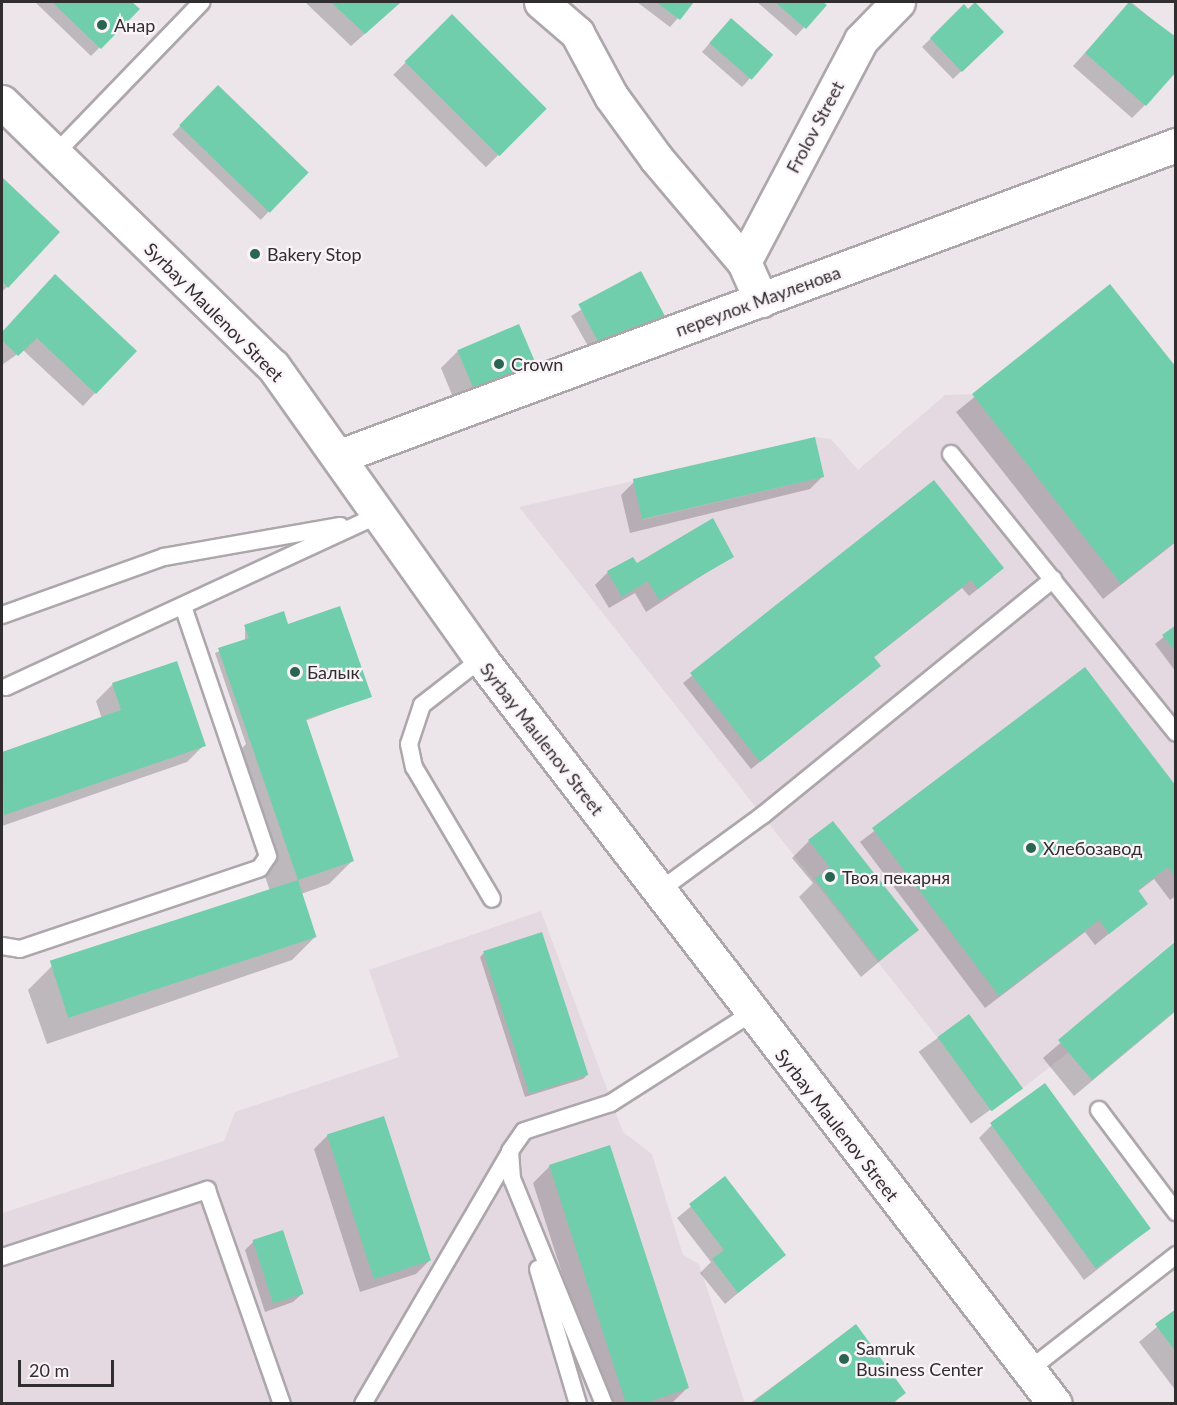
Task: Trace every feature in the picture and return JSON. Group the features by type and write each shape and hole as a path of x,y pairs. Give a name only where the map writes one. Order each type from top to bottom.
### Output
{"main road":[{"path":"541,2 577,33 611,96 656,158 744,262 761,300"},
{"name":"Frolov Street","path":"744,262 861,40 898,2"},
{"name":"Syrbay Maulenov Street","path":"2,102 273,366 340,456 372,518 659,891 750,1014 1055,1404"},
{"name":"переулок Мауленова","path":"340,456 1176,145"}],"lane":[{"path":"55,154 202,2"},
{"path":"951,454 1176,733"},
{"path":"6,687 372,518"},
{"path":"2,615 164,557 372,518"},
{"path":"659,891 763,815 1053,579"},
{"path":"2,946 20,950 260,868 268,856 183,606"},
{"path":"481,659 422,705 409,744 414,767 492,899"},
{"path":"363,1404 510,1151 524,1131 611,1103 750,1014"},
{"path":"1099,1110 1176,1212"},
{"path":"510,1151 512,1179 578,1404"},
{"path":"512,1179 604,1404"},
{"path":"2,1257 207,1190 282,1404"},
{"path":"1029,1370 1176,1256"}],"shaded area":[{"path":"972,394 1121,583 1175,541 1175,941 1059,1040 1069,1052 1023,1088 969,1014 937,1037 519,507 633,481 643,520 824,477 815,437 831,439 858,470 945,395"},
{"path":"541,911 623,1132 652,1154 683,1255 699,1264 745,1403 2,1403 2,1213 224,1141 235,1112 399,1057 369,970"}],"building":[{"path":"52,2 132,2 140,9 101,49"},
{"path":"331,2 401,2 365,34"},
{"path":"656,2 694,2 680,20"},
{"path":"775,2 823,2 827,5 806,29"},
{"path":"975,2 1004,32 962,72 930,38 964,4 968,9"},
{"path":"1129,2 1176,37 1176,72 1146,106 1085,53"},
{"path":"452,14 547,109 499,156 405,61"},
{"path":"731,18 773,55 752,80 709,43"},
{"path":"218,85 309,173 270,213 179,125"},
{"path":"2,177 60,232 8,288 2,281"},
{"path":"641,271 667,320 604,353 578,304"},
{"path":"55,274 137,351 96,394 37,338 18,356 2,340 2,332"},
{"path":"1110,284 1176,367 1176,541 1121,584 972,394"},
{"name":"Crown","path":"519,324 541,376 480,403 457,350"},
{"path":"815,437 824,477 642,519 633,479"},
{"path":"934,480 1004,568 978,589 971,580 874,657 881,666 760,762 690,673"},
{"path":"713,518 734,557 659,600 648,581 622,597 607,571 633,557 637,563"},
{"path":"340,606 372,697 306,719 354,861 298,880 218,648 249,638 244,625 284,611 288,624"},
{"path":"1176,625 1176,652 1162,635"},
{"path":"177,661 206,746 4,815 2,752 121,710 112,683"},
{"name":"Хлебозавод","path":"1085,667 1176,786 1176,878 1168,867 1138,890 1148,904 1109,934 1099,920 999,996 872,828"},
{"path":"833,821 919,930 879,961 815,879 830,867 808,840"},
{"path":"298,880 317,937 68,1018 50,961"},
{"path":"542,932 588,1075 529,1094 483,951"},
{"path":"1176,941 1176,1010 1092,1080 1058,1040"},
{"path":"969,1014 1023,1088 992,1111 937,1037"},
{"path":"1045,1083 1151,1229 1096,1269 990,1123"},
{"path":"384,1116 431,1261 374,1279 327,1135"},
{"path":"610,1145 689,1388 642,1404 626,1404 549,1165"},
{"path":"725,1176 786,1255 738,1293 712,1259 724,1250 689,1204"},
{"path":"283,1230 304,1294 273,1304 253,1240"},
{"path":"1176,1309 1176,1352 1155,1324"},
{"name":"Samruk Business Center","path":"856,1324 906,1393 891,1404 751,1404"}],"place":[{"name":"Анар","path":"102,25"},
{"name":"Bakery Stop","path":"255,254"},
{"name":"Crown","path":"499,364"},
{"name":"Балык","path":"295,672"},
{"name":"Хлебозавод","path":"1031,848"},
{"name":"Твоя пекарня","path":"830,877"},
{"name":"Samruk Business Center","path":"844,1359"}]}
